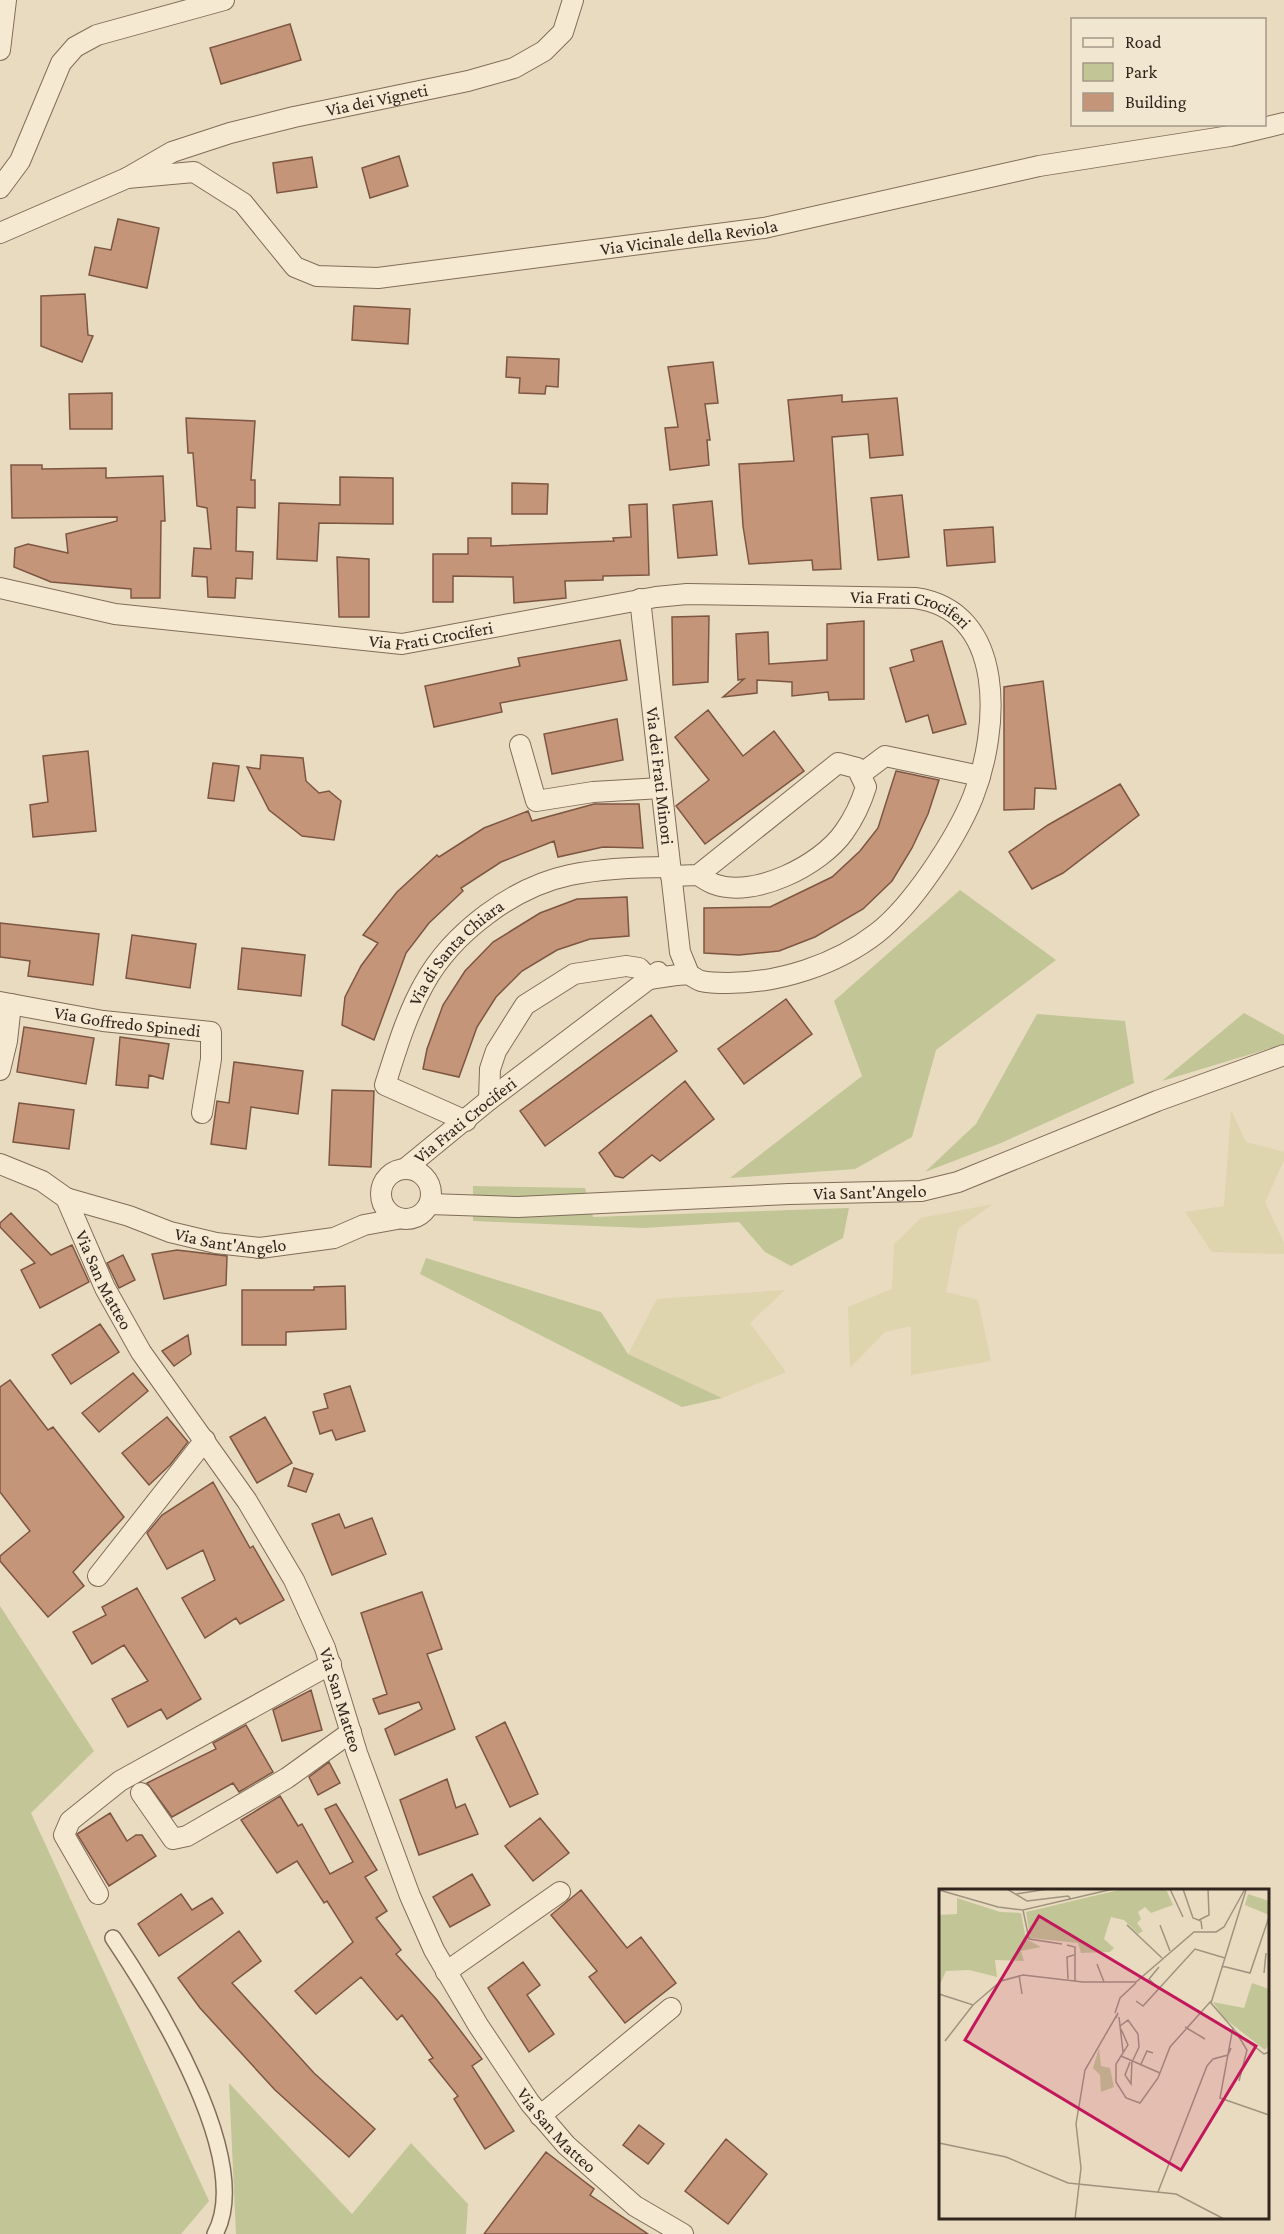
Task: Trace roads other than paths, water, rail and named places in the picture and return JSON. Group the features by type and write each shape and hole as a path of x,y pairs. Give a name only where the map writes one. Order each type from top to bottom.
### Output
{"street":[{"path":"0,50 6,0"},
{"path":"0,188 20,161 62,63 75,47 97,35 224,0"},
{"name":"Via dei Vigneti","path":"153,165 172,152 230,133 457,84 514,68 544,51 564,32 573,0"},
{"name":"Via Vicinale della Reviola","path":"127,178 194,172 243,203 295,267 317,276 378,278 764,228 1039,166 1230,136 1284,123"},
{"name":"Via Vicinale della Reviola","path":"0,233 153,165"},
{"name":"Via Frati Crociferi","path":"0,588 115,614 402,644 640,599 687,594 915,598 943,605 969,627 979,645 988,673 989,718 980,776 969,805 914,896 876,934 824,964 773,979 728,983 700,981 688,975 649,979 489,1100 406,1168"},
{"name":"Via dei Frati Minori","path":"640,599 680,952 688,975"},
{"path":"520,745 536,801 593,792 661,788"},
{"path":"861,774 885,756 980,776"},
{"path":"671,872 698,875 715,885 740,887 792,873 819,858 843,834 860,806 866,787 861,774 857,768 838,763 698,875"},
{"name":"Via di Santa Chiara","path":"466,1120 384,1085 411,1009 425,981 448,950 486,916 543,884 569,875 602,870 671,872"},
{"path":"489,1100 490,1070 496,1051 525,1005 549,987 582,972 627,966 639,968 649,979 670,964 680,952"},
{"path":"0,1070 7,1041 5,1003"},
{"name":"Via Goffredo Spinedi","path":"5,1003 103,1021 211,1032 211,1059 202,1113"},
{"name":"Via Sant'Angelo","path":"66,1198 129,1216 170,1232 216,1243 260,1248 334,1238 364,1225 417,1216 431,1196 518,1207 789,1194 921,1191 958,1182 1157,1101 1284,1055"},
{"path":"431,1196 437,1155 447,1136"},
{"path":"0,1164 42,1181 66,1198"},
{"path":"334,1238 358,1220 389,1178 406,1168 419,1170 431,1196"},
{"path":"380,1193 384,1210 397,1219"},
{"name":"Via San Matteo","path":"66,1198 92,1259 141,1352 257,1517 294,1580 331,1664 351,1732 410,1896 446,1972 521,2091 566,2145 616,2192 683,2234"},
{"path":"98,1576 205,1440"},
{"path":"98,1894 64,1834 70,1821 120,1781 331,1664"},
{"path":"141,1793 173,1839 187,1836 287,1778 351,1732"},
{"path":"446,1972 560,1892"},
{"path":"112,1938 171,2031 204,2105 221,2174 221,2211 215,2234"},
{"path":"540,2116 671,2008"}]}
